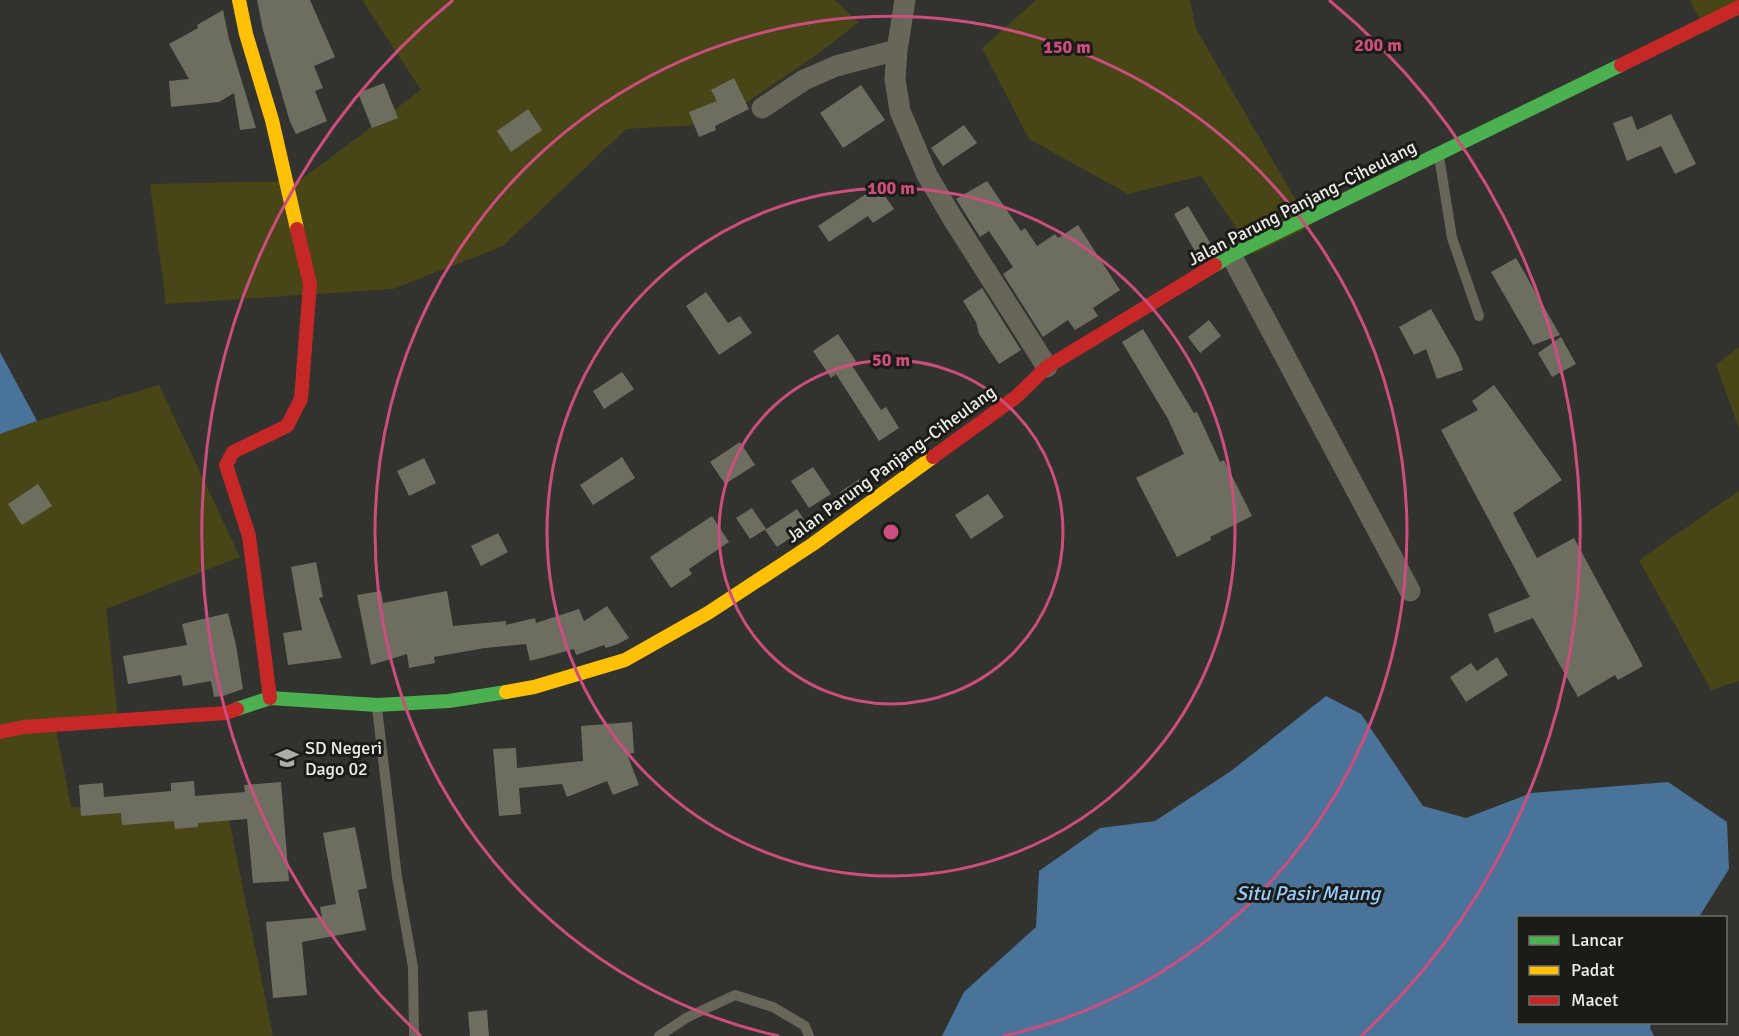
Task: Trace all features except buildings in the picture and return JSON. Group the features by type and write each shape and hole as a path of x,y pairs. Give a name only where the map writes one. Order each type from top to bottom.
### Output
{"street":[{"path":"239,0 246,34 272,120 310,284 301,399 287,426 233,452 226,465 249,536 270,698"},
{"path":"904,0 895,79 900,111 927,175 1047,367"},
{"name":"Jalan Parung Panjang–Ciheulang","path":"0,732 24,728 226,713 270,698 377,705 449,701 534,687 625,660 708,613 813,544 1016,396 1047,367 1231,255 1739,7"},
{"path":"762,108 804,80 836,66 897,50"},
{"path":"1231,255 1410,591"}],"lane":[{"path":"1438,153 1452,238 1479,316"},
{"path":"377,705 397,877 413,967 414,1036"},
{"path":"659,1036 686,1018 735,995 773,1007 805,1026 809,1036"}],"shaded area":[{"path":"362,0 834,0 859,22 815,56 715,124 626,129 503,246 393,289 166,304 150,184 299,181 421,90"},
{"path":"1036,0 1190,0 1196,29 1311,226 1254,254 1201,176 1128,194 1029,139 982,48"},
{"path":"1690,0 1739,0 1707,33"},
{"path":"1739,347 1739,428 1716,365"},
{"path":"159,385 240,557 106,609 118,718 56,729 71,807 228,814 273,1036 0,1036 0,434"},
{"path":"1739,491 1739,681 1711,690 1639,560"}],"water":[{"path":"0,352 37,421 0,434"},
{"name":"Situ Pasir Maung","path":"1326,696 1361,714 1423,806 1466,818 1531,793 1668,782 1727,822 1729,869 1700,916 1517,916 1517,1024 1651,1024 1650,1028 1654,1036 942,1036 964,992 1036,927 1039,871 1100,828 1155,821 1231,771"}],"traffic: fast":[{"path":"1215,265 1231,255 1621,65"},
{"path":"237,709 270,698 377,705 449,701 506,692"}],"traffic: slow":[{"path":"239,0 246,34 272,120 297,229"},
{"path":"506,692 534,687 625,660 708,613 813,544 933,457"}],"traffic: jam":[{"path":"1621,65 1739,7"},
{"path":"270,698 249,536 226,465 233,452 287,426 301,399 310,284 297,229"},
{"path":"933,457 1016,397 1047,367 1215,265"},
{"path":"0,732 24,727 226,713 237,709"}],"place":[{"name":"SD Negeri Dago 02","path":"287,758"}]}
